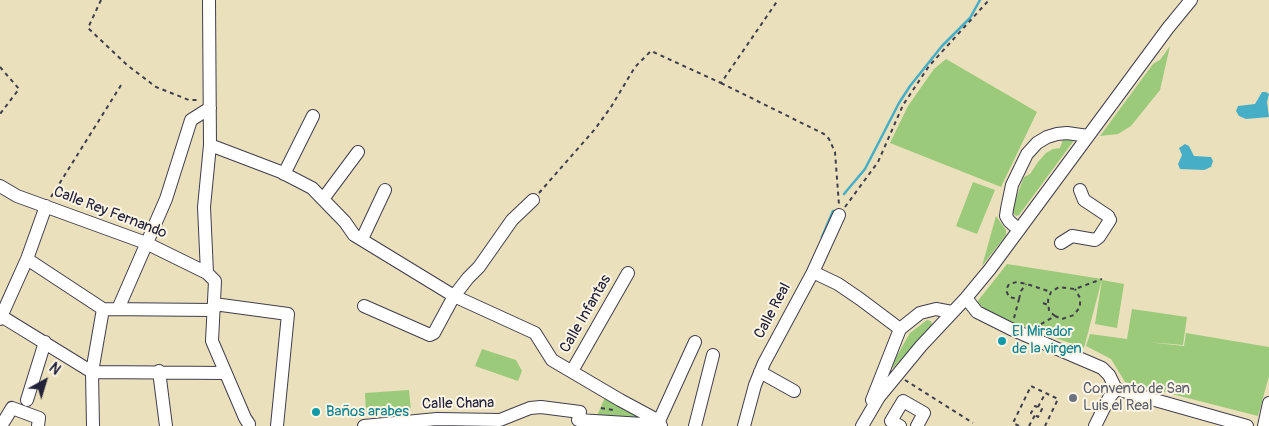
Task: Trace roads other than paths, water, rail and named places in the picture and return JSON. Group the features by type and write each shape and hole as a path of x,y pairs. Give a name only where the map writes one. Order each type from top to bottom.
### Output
{"street":[{"path":"209,0 210,145 204,207 207,273 214,281 212,342 244,418 249,425"},
{"path":"1168,28 1184,0"},
{"path":"863,424 884,391 921,346 966,298 1019,230 1168,28 1191,0"},
{"path":"118,309 166,199 191,120 210,105"},
{"path":"284,174 313,116"},
{"path":"1019,230 1009,221 1006,216 1006,209 1012,185 1027,154 1047,137 1057,134 1067,133 1088,136"},
{"name":"Calle Infantas","path":"210,145 284,174 312,188 345,222 354,235 454,296 535,333 552,360 660,424"},
{"path":"323,199 358,152"},
{"name":"Calle Rey Fernando","path":"0,186 17,196 146,243 207,273"},
{"path":"362,239 385,190"},
{"path":"1061,243 1072,236 1095,240 1110,220 1108,216 1084,200 1080,190"},
{"path":"364,306 430,335 434,333 454,296 479,267 512,220 533,200"},
{"path":"46,206 27,259 1,318 45,342 92,372 225,373"},
{"name":"Calle Real","path":"744,426 760,372 813,272 840,215"},
{"path":"27,259 103,309 214,307 288,314 277,426"},
{"path":"813,272 860,298 900,329"},
{"name":"Calle Infantas","path":"572,371 628,273"},
{"path":"966,298 977,312 1011,329 1102,368 1109,375 1116,389 1247,426"},
{"path":"93,426 92,372 103,309"},
{"path":"863,424 900,329 920,313 936,309 952,312"},
{"path":"28,400 45,342"},
{"path":"660,424 695,342"},
{"path":"695,426 714,355"},
{"path":"159,372 166,426"},
{"path":"760,372 794,391"},
{"path":"1095,426 1109,398 1116,389"},
{"path":"900,426 891,421 903,401 924,413 917,426"},
{"path":"1264,426 1269,403"},
{"name":"Calle Chana","path":"364,426 437,419 500,420 530,408 541,407 580,412 577,423 595,421 642,426 660,424"},
{"path":"1,426 12,408 39,418 38,426"}],"water":[{"path":"1262,92 1269,94 1267,102 1269,117 1246,119 1239,116 1236,111 1238,106 1255,104"},
{"path":"1185,144 1189,146 1194,156 1211,157 1213,161 1211,167 1204,170 1180,169 1178,164 1182,155 1179,148"}],"waterway":[{"path":"844,194 865,169 899,103 910,86 942,46 970,18 980,0"},
{"path":"822,237 833,211"}],"place":[{"name":"El Mirador de la virgen","path":"1002,341"},
{"name":"Convento de San Luis el Real","path":"1073,398"},
{"name":"Baños arabes","path":"316,412"}]}
